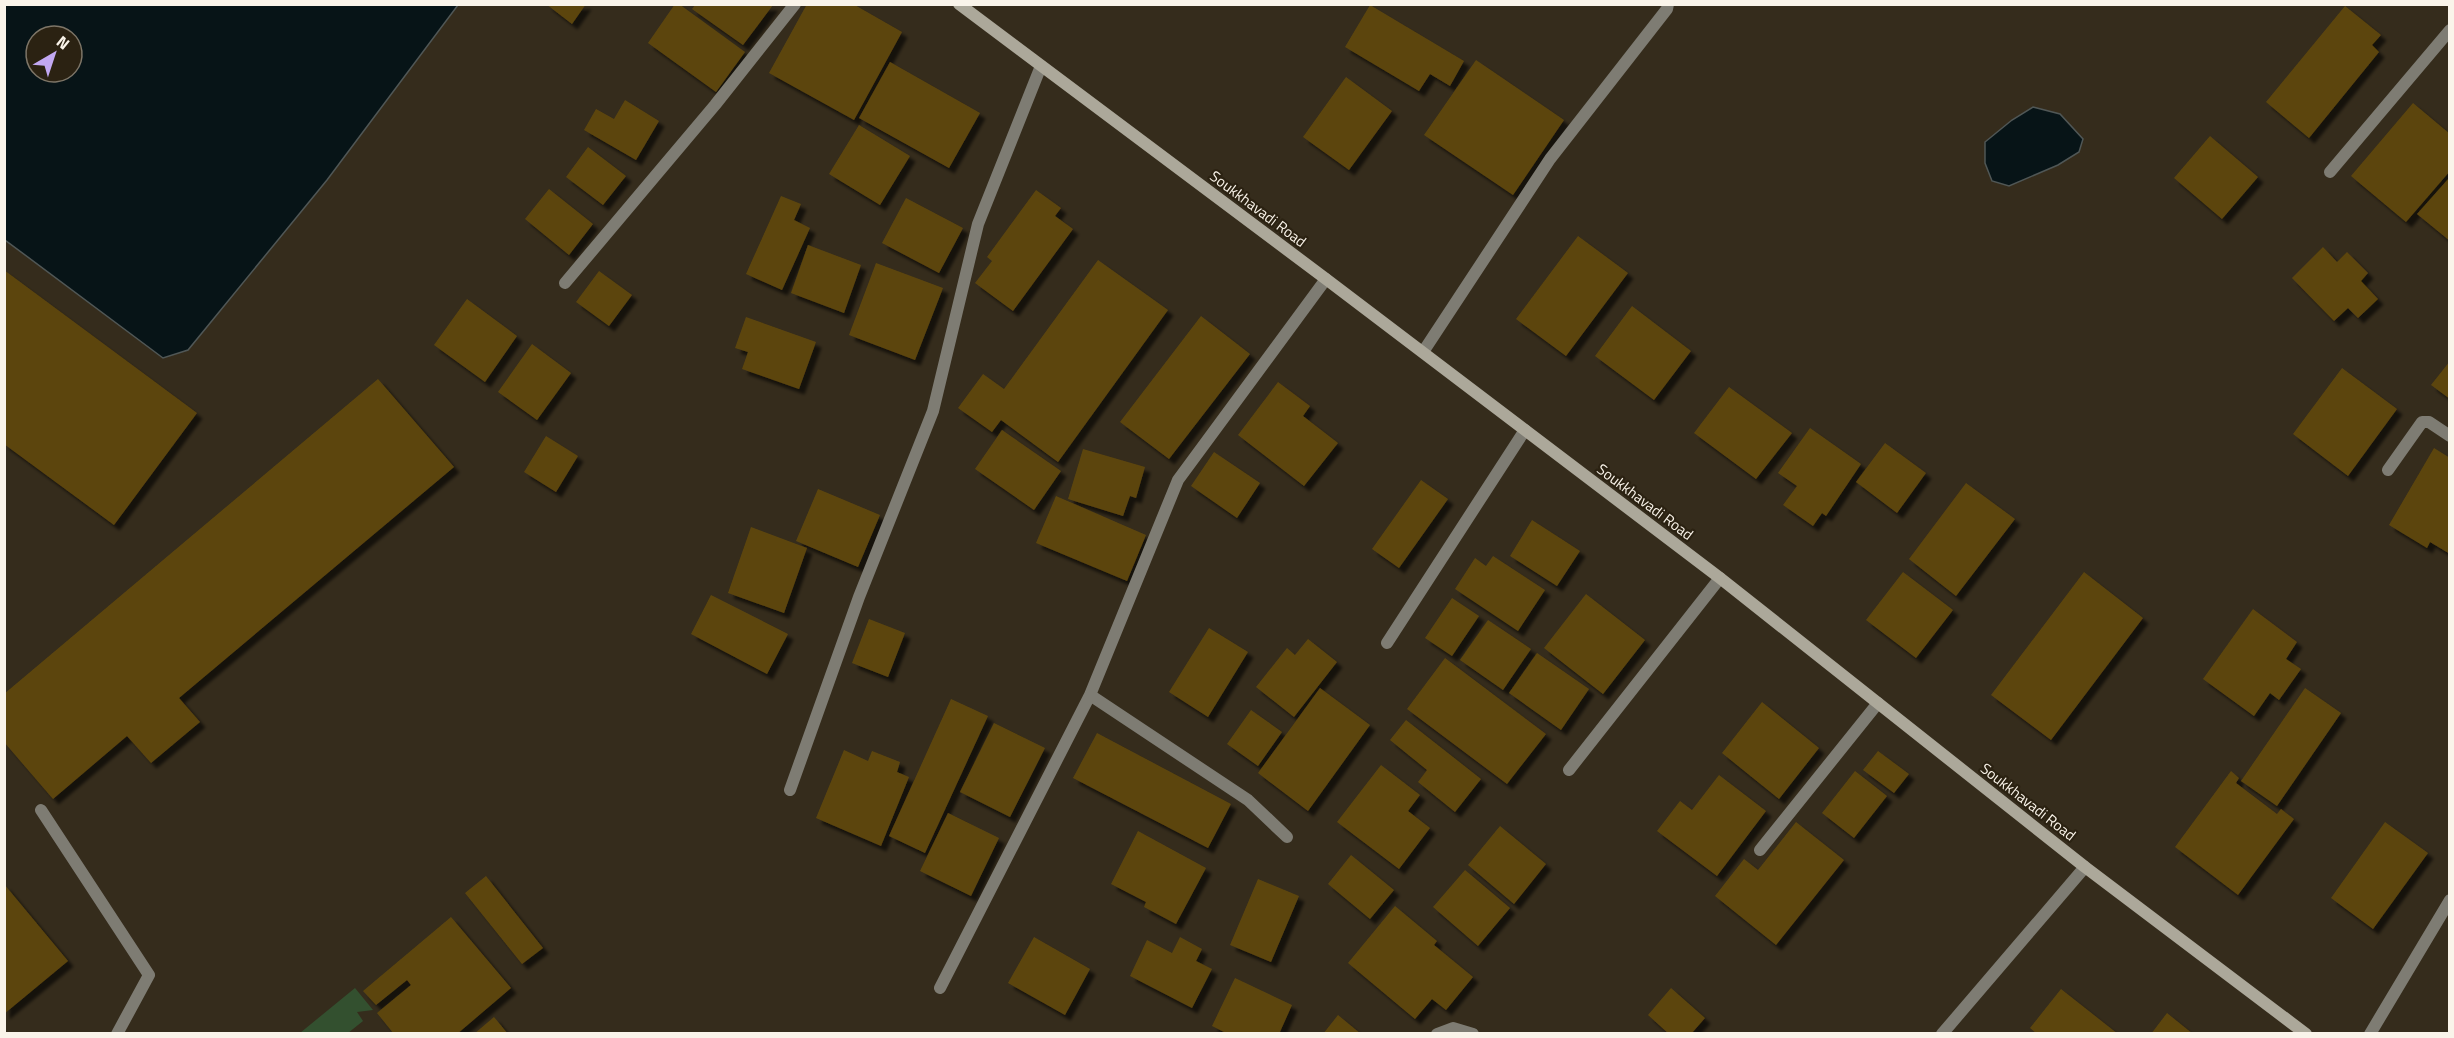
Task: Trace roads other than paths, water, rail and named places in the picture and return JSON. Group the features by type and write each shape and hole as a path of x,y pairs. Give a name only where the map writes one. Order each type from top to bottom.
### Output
{"street":[{"path":"565,283 715,105 795,4"},
{"name":"Soukkhavadi Road","path":"959,4 1720,578 2085,867 2306,1034"},
{"path":"1423,352 1550,159 1660,19 1668,4"},
{"path":"2330,172 2450,30"},
{"path":"790,790 860,597 933,411 978,224 1041,66"},
{"path":"940,988 1090,695 1178,480 1326,279"},
{"path":"2388,470 2422,422 2429,422 2450,436"},
{"path":"1387,643 1525,430"},
{"path":"1569,770 1720,578"},
{"path":"1090,695 1248,800 1287,837"},
{"path":"1760,850 1878,703"},
{"path":"41,810 149,975 117,1034"},
{"path":"1942,1034 2085,867"},
{"path":"2370,1034 2450,900"},
{"path":"1437,1034 1453,1028 1473,1034"}]}
